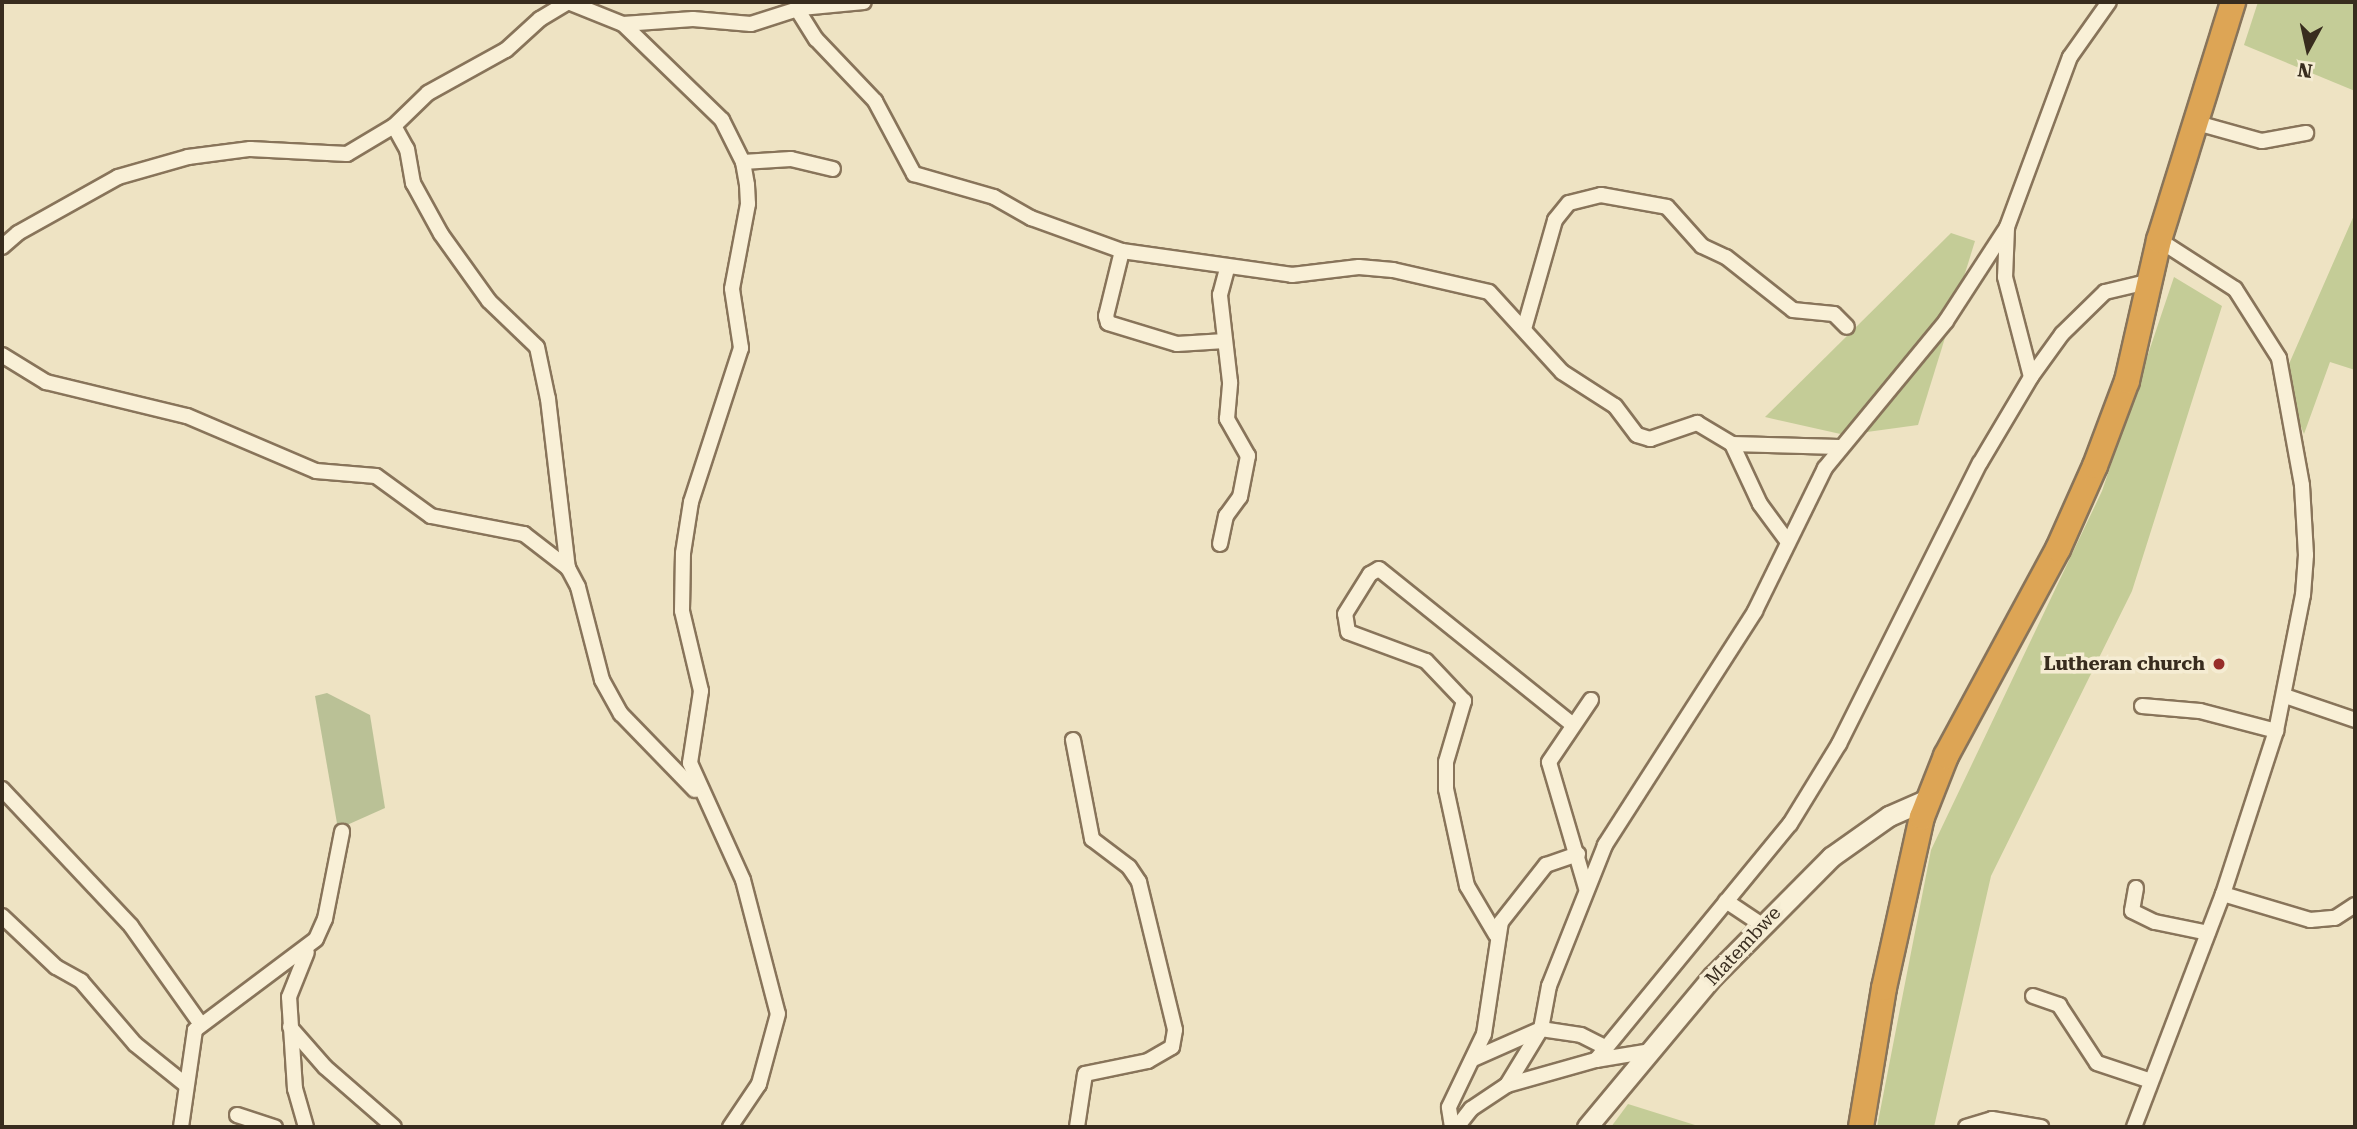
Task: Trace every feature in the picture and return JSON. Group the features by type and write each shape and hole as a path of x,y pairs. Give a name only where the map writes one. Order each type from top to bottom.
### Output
{"highway":[{"path":"1861,1127 1884,988 1928,799 1946,756 2058,549 2095,466 2126,381 2159,240 2233,2"}],"main road":[{"name":"Matembwe","path":"1587,1127 1762,925 1851,840 1889,816 1928,799"}],"street":[{"path":"2,247 18,233 118,177 188,157 242,149 341,156 394,126 428,93 506,50 540,19 568,2 623,24 713,109 743,162 748,204 732,289 741,348 691,502 682,575 682,611 701,691 690,763 743,880 778,1014 775,1040 759,1084 730,1127"},
{"path":"623,24 673,24 694,19 751,24 797,9 864,2"},
{"path":"1507,1085 1541,1029 1549,986 1586,888 1630,804 1755,611 1839,447 1946,321 2007,227 2070,57 2109,2"},
{"path":"797,9 816,39 875,101 909,170 993,197 1031,218 1122,251 1227,269 1292,275 1359,267 1434,276 1489,292 1562,372 1615,406 1637,435 1650,439 1697,423 1732,444 1839,447"},
{"path":"2197,123 2262,141 2305,133"},
{"path":"394,126 407,149 413,183 441,234 489,301 537,347 548,399 568,568 578,587 602,680 638,734 713,810"},
{"path":"743,162 791,159 833,169"},
{"path":"1524,330 1555,220 1569,203 1601,195 1667,207 1702,246 1726,257 1793,310 1834,314 1847,327"},
{"path":"2007,227 2005,277 2031,377"},
{"path":"2134,1127 2222,894 2276,731 2285,696 2306,555 2302,485 2279,358 2235,289 2159,240"},
{"path":"1122,251 1106,316 1108,323 1177,344 1225,341"},
{"path":"1220,544 1226,516 1240,496 1248,456 1228,424 1225,341 1220,295 1227,269"},
{"path":"1596,1060 1603,1046 1790,824 1839,744 1996,433 2031,377 2062,334 2105,292 2151,281"},
{"path":"2,355 46,382 187,416 316,471 376,476 431,516 524,534 568,568"},
{"path":"1732,444 1760,504 1788,542"},
{"path":"1496,935 1467,886 1446,789 1446,762 1464,701 1426,661 1348,632 1345,614 1370,574 1380,569 1573,725"},
{"path":"2285,696 2355,720"},
{"path":"1586,888 1578,854 1549,772 1551,754 1591,700"},
{"path":"2142,706 2200,711 2276,731"},
{"path":"1073,740 1092,839 1129,867 1139,882 1175,1030 1172,1047 1148,1061 1085,1074 1077,1127"},
{"path":"2,789 131,926 200,1023"},
{"path":"306,1127 295,1089 289,1027 293,980 325,919 342,832"},
{"path":"1454,1127 1450,1107 1474,1059 1490,1005 1496,935 1510,906 1546,864 1578,854"},
{"path":"2136,888 2132,911 2155,922 2208,933"},
{"path":"2222,894 2309,920 2335,918 2355,905"},
{"path":"1726,901 1762,925"},
{"path":"2,916 56,967 89,988 135,1044 186,1085"},
{"path":"181,1127 192,1039 200,1023 316,939"},
{"path":"2033,996 2059,1005 2097,1063 2151,1081"},
{"path":"289,1027 325,1067 394,1127"},
{"path":"1474,1059 1541,1029 1581,1035 1603,1046"},
{"path":"1454,1127 1471,1109 1507,1085 1596,1060 1651,1051"},
{"path":"237,1115 275,1127"},
{"path":"1966,1127 1992,1119 2041,1127"}],"green space":[{"path":"2258,2 2355,2 2355,91 2244,45"},
{"path":"2355,213 2355,370 2330,362 2304,434 2282,380"},
{"path":"1951,233 1975,241 1918,425 1845,435 1765,417"},
{"path":"2174,277 2222,306 2132,591 1991,876 1934,1127 1877,1127 1931,850 2102,491"},
{"path":"327,693 370,715 385,808 338,829 315,696"},
{"path":"1628,1104 1695,1125 1698,1127 1611,1127"}],"place":[{"name":"Lutheran church","path":"2219,664"}]}
